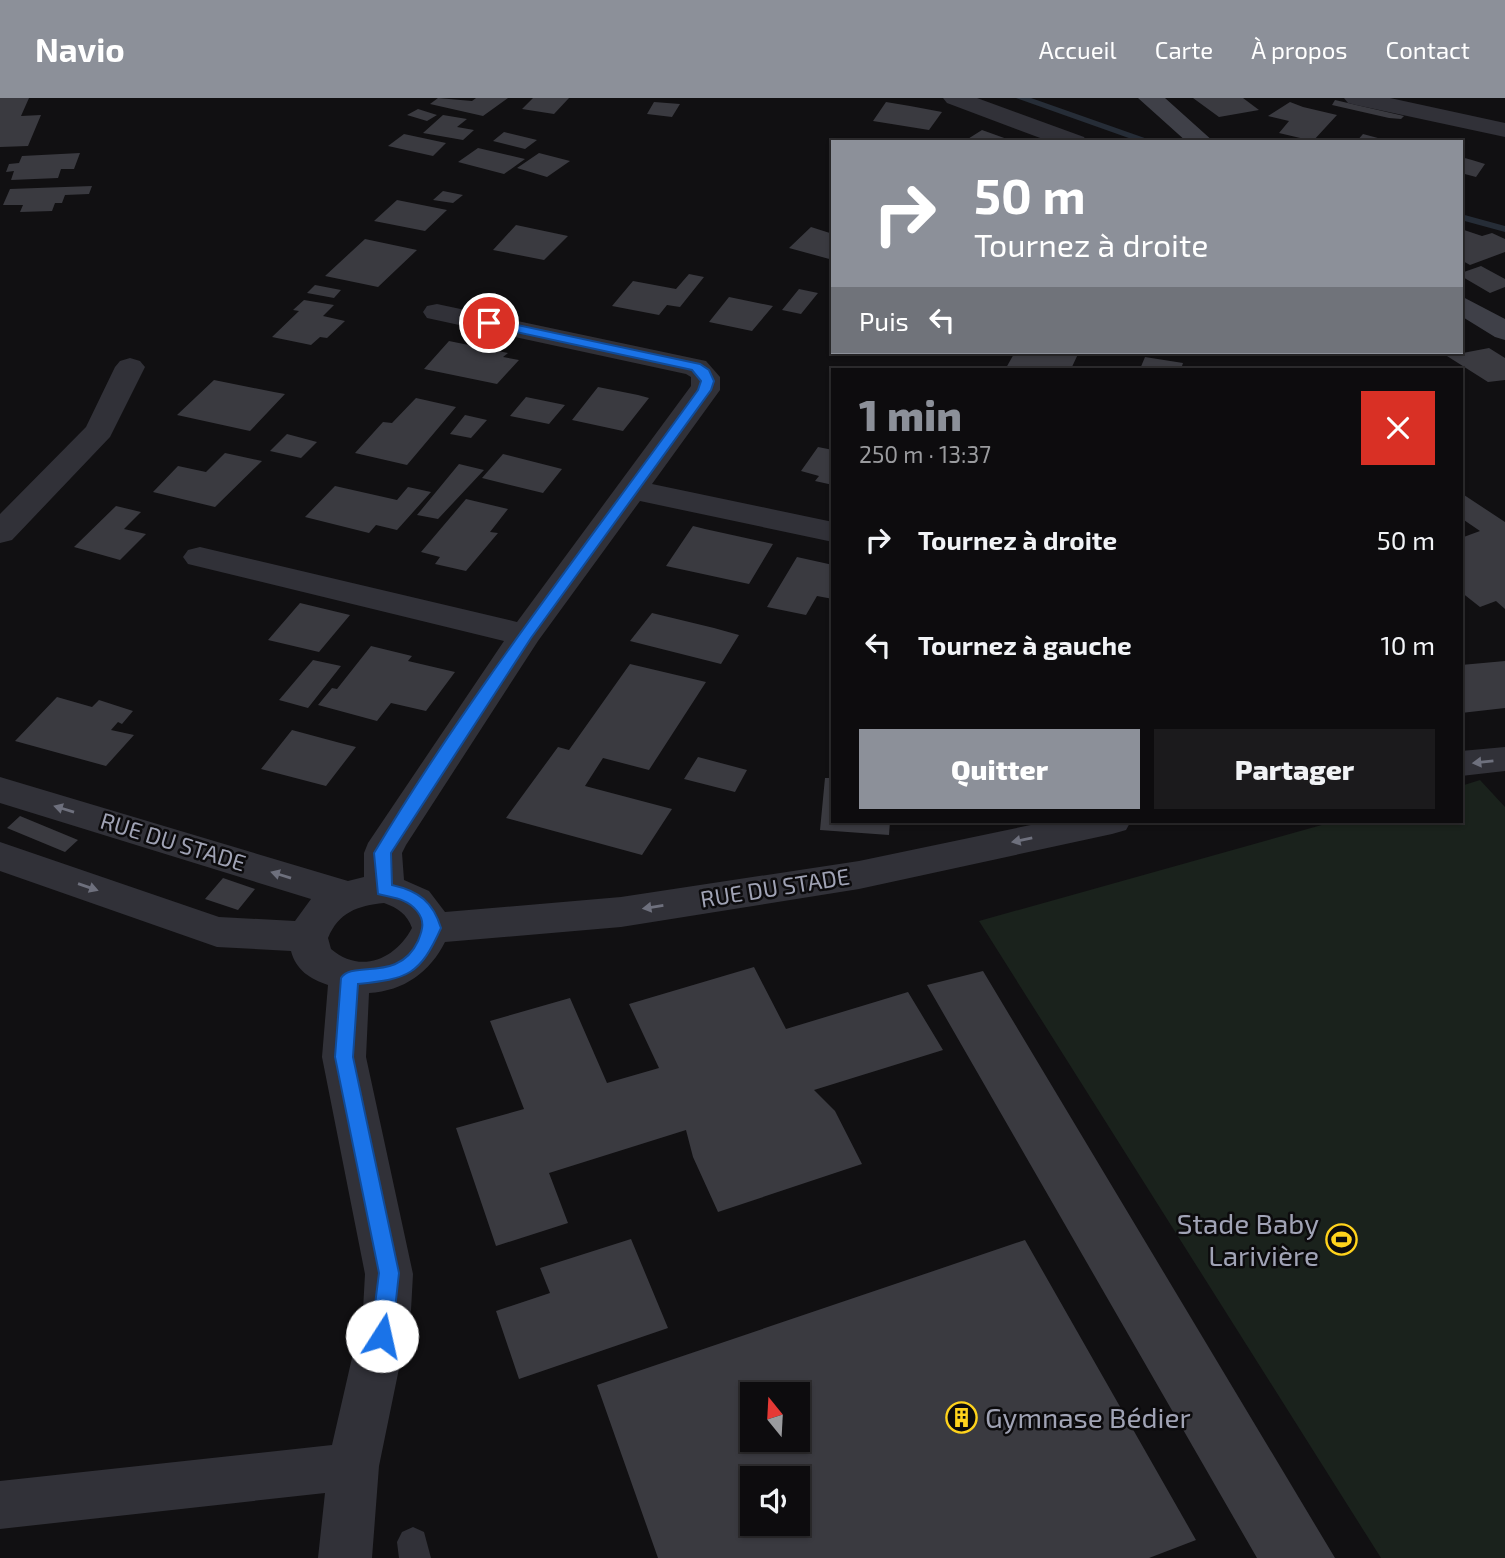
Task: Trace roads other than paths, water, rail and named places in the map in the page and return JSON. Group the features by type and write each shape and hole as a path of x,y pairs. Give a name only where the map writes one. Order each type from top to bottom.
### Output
{"street":[{"path":"955,98 1069,140"},
{"path":"1150,98 1199,140"},
{"path":"1356,98 1505,130"},
{"path":"1463,305 1505,331"},
{"path":"365,892 387,843 525,635 633,490 705,390 708,381 704,372 696,367 437,312"},
{"path":"0,533 99,431 130,367"},
{"path":"633,490 831,532"},
{"path":"200,557 525,635"},
{"path":"1463,764 1505,759"},
{"name":"RUE DU STADE","path":"0,790 365,892"},
{"name":"RUE DU STADE","path":"432,928 621,912 859,875 1103,823"},
{"path":"0,856 216,932 308,937"},
{"path":"365,892 404,894 419,901 428,914 432,928 420,956 406,967 388,975 349,978 331,973 318,963 310,951 308,937 312,924 320,913 365,892"},
{"path":"345,1558 353,1466 387,1310 389,1273 344,1057 349,978"},
{"path":"0,1505 353,1466"}],"waterway":[{"path":"1021,98 1145,140"},
{"path":"1463,218 1505,229"}],"place":[{"name":"Stade Baby Larivière","path":"1342,1240"},
{"name":"Gymnase Bédier","path":"962,1418"}]}
